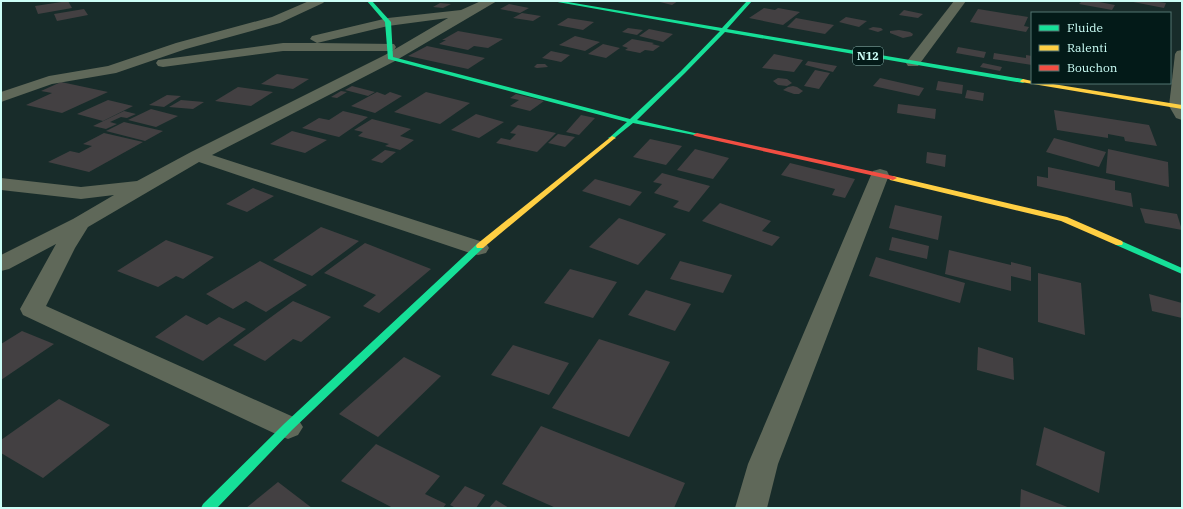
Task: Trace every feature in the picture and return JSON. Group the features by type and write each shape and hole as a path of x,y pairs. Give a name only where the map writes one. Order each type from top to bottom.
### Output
{"street":[{"path":"111,70 181,46 276,20 319,1"},
{"path":"369,1 388,22 390,53"},
{"path":"1,264 80,223 197,156 467,12 491,1"},
{"name":"N12","path":"554,1 1031,84"},
{"path":"208,508 288,427 478,248 632,121 750,1"},
{"path":"913,64 960,1"},
{"path":"1,98 49,80 111,70 283,48 388,22 467,12"},
{"path":"283,48 390,53 632,121 880,175 1064,219 1182,271"},
{"path":"1180,109 1182,54"},
{"name":"N12","path":"1032,84 1180,109"},
{"path":"197,156 478,248"},
{"path":"751,508 763,464 880,175"},
{"path":"1,184 82,193 144,185"},
{"path":"80,223 64,248 32,310 139,357 288,427"}],"building":[{"path":"68,1 72,8 38,14 35,6"},
{"path":"656,1 678,1 672,5"},
{"path":"1082,1 1094,1 1115,5 1112,10 1079,4"},
{"path":"1128,1 1152,1 1166,3 1164,8"},
{"path":"440,3 451,4 443,8 433,7"},
{"path":"509,4 529,8 520,13 500,9"},
{"path":"764,8 775,10 778,8 800,12 783,25 749,18"},
{"path":"84,9 88,15 57,21 54,14"},
{"path":"978,9 1028,17 1024,26 1029,27 1026,32 970,22"},
{"path":"904,10 923,14 918,18 899,15"},
{"path":"522,13 541,16 533,21 513,18"},
{"path":"846,17 867,21 859,27 839,22"},
{"path":"568,18 594,22 583,30 557,25"},
{"path":"796,18 834,25 825,34 787,27"},
{"path":"873,27 881,28 883,30 878,32 868,29"},
{"path":"628,28 643,30 637,35 622,32"},
{"path":"649,29 673,34 663,42 639,36"},
{"path":"899,30 913,34 912,36 903,38 890,33 890,31"},
{"path":"458,31 503,39 488,48 474,46 468,50 439,44 446,40 442,40"},
{"path":"575,36 600,42 585,51 559,45"},
{"path":"632,39 654,43 652,44 660,46 653,51 645,50 640,53 625,50 628,48 622,46"},
{"path":"603,44 620,48 606,58 588,54"},
{"path":"427,46 485,58 468,69 408,56"},
{"path":"958,47 986,52 984,58 956,53"},
{"path":"551,51 570,55 561,62 542,58"},
{"path":"994,53 1026,58 1026,55 1031,56 1031,65 993,59"},
{"path":"774,54 803,60 794,72 762,68"},
{"path":"808,61 837,66 833,72 805,65"},
{"path":"983,63 1002,67 1000,71 980,67"},
{"path":"537,64 545,64 548,67 534,67"},
{"path":"815,70 830,73 819,89 804,86"},
{"path":"277,74 309,79 293,89 261,84"},
{"path":"778,78 787,79 792,83 787,86 778,85 773,81"},
{"path":"880,78 924,88 919,96 873,86"},
{"path":"938,81 963,85 962,94 936,90"},
{"path":"61,82 108,92 62,113 26,105 52,93 41,91"},
{"path":"352,86 375,92 368,96 345,90"},
{"path":"793,86 803,91 799,94 794,94 783,90"},
{"path":"238,87 273,92 251,106 215,101"},
{"path":"967,90 984,93 983,101 965,98"},
{"path":"341,91 347,92 337,98 331,97"},
{"path":"377,92 385,95 390,92 402,96 375,113 351,106"},
{"path":"426,92 470,103 440,124 394,112"},
{"path":"516,94 544,101 530,111 510,106 519,100 510,98"},
{"path":"167,95 181,96 164,107 149,105"},
{"path":"108,100 133,106 103,121 77,114"},
{"path":"181,100 204,102 193,109 169,107"},
{"path":"898,104 936,109 935,119 897,113"},
{"path":"151,109 178,116 156,127 128,120"},
{"path":"1054,110 1149,125 1157,146 1125,141 1124,137 1108,134 1108,138 1057,130"},
{"path":"124,111 136,114 127,118 121,117 110,122 117,124 106,129 93,126"},
{"path":"343,111 368,117 339,137 302,128 319,118 329,120"},
{"path":"476,114 504,122 479,138 451,130"},
{"path":"581,115 595,118 579,135 566,132"},
{"path":"372,119 411,129 400,136 414,140 400,150 385,146 389,144 358,136 363,132 354,130"},
{"path":"124,122 163,131 145,141 106,131"},
{"path":"518,125 556,133 537,152 496,143 501,138 510,140 516,134 510,133"},
{"path":"292,131 327,140 305,153 270,144"},
{"path":"104,133 143,142 89,172 48,162 70,151 79,153 92,146 83,144"},
{"path":"558,134 575,137 565,147 548,143"},
{"path":"1054,138 1106,152 1099,167 1046,152"},
{"path":"650,139 682,146 666,165 633,157"},
{"path":"695,149 729,158 713,179 677,170"},
{"path":"1108,149 1168,162 1169,187 1106,173"},
{"path":"385,150 396,152 382,163 371,160"},
{"path":"927,152 946,155 945,167 926,163"},
{"path":"790,163 855,179 845,198 832,195 835,189 781,175"},
{"path":"1048,167 1115,181 1115,190 1131,193 1133,207 1037,186 1037,176 1048,178"},
{"path":"662,173 710,186 689,212 673,207 679,201 654,193 662,184 653,182"},
{"path":"595,179 642,192 630,206 582,191"},
{"path":"253,188 274,196 247,212 226,204"},
{"path":"720,203 771,221 762,231 780,237 772,246 702,221"},
{"path":"895,205 942,216 938,240 889,228"},
{"path":"1140,208 1177,214 1182,230 1145,223"},
{"path":"619,218 666,234 638,265 589,247"},
{"path":"321,227 359,241 312,276 273,260"},
{"path":"892,237 929,246 927,259 889,250"},
{"path":"166,240 214,257 183,279 176,276 158,287 117,271"},
{"path":"365,243 431,269 379,313 363,306 376,295 324,273"},
{"path":"949,250 1011,265 1011,262 1031,267 1031,281 1011,276 1011,291 945,274"},
{"path":"876,257 965,283 960,303 869,276"},
{"path":"260,261 307,285 266,312 246,301 233,309 206,294"},
{"path":"680,261 732,275 723,293 670,279"},
{"path":"570,269 617,282 593,318 544,303"},
{"path":"1038,273 1081,283 1085,335 1038,322"},
{"path":"646,290 691,304 675,331 628,315"},
{"path":"1149,294 1182,303 1182,318 1152,311"},
{"path":"293,301 331,317 301,342 293,339 265,361 233,345"},
{"path":"186,315 207,325 219,317 246,329 203,361 155,337"},
{"path":"22,331 54,344 1,380 1,344"},
{"path":"599,339 670,362 629,437 552,408"},
{"path":"513,345 569,363 549,395 491,375"},
{"path":"978,347 1013,358 1014,380 977,370"},
{"path":"404,357 441,376 378,437 339,414"},
{"path":"59,399 110,425 43,478 1,453 1,440"},
{"path":"541,426 685,483 674,508 556,508 502,484"},
{"path":"1044,427 1105,452 1099,493 1036,465"},
{"path":"376,444 440,476 425,494 446,504 443,508 393,508 341,481"},
{"path":"278,482 312,508 246,508"},
{"path":"465,486 485,495 476,508 456,508 450,505"},
{"path":"1021,489 1070,508 1020,508"},
{"path":"496,500 509,508 489,508"}],"traffic: fast":[{"path":"369,1 388,22 390,58 632,121 697,135"},
{"path":"554,1 1023,81"},
{"path":"612,138 683,72 750,1"},
{"path":"1119,243 1182,271"},
{"path":"208,508 288,427 480,246"}],"traffic: slow":[{"path":"1023,81 1031,82"},
{"path":"1041,84 1182,107"},
{"path":"480,246 612,138"},
{"path":"893,178 1064,219 1119,243"}],"traffic: jam":[{"path":"697,135 893,178"}]}
